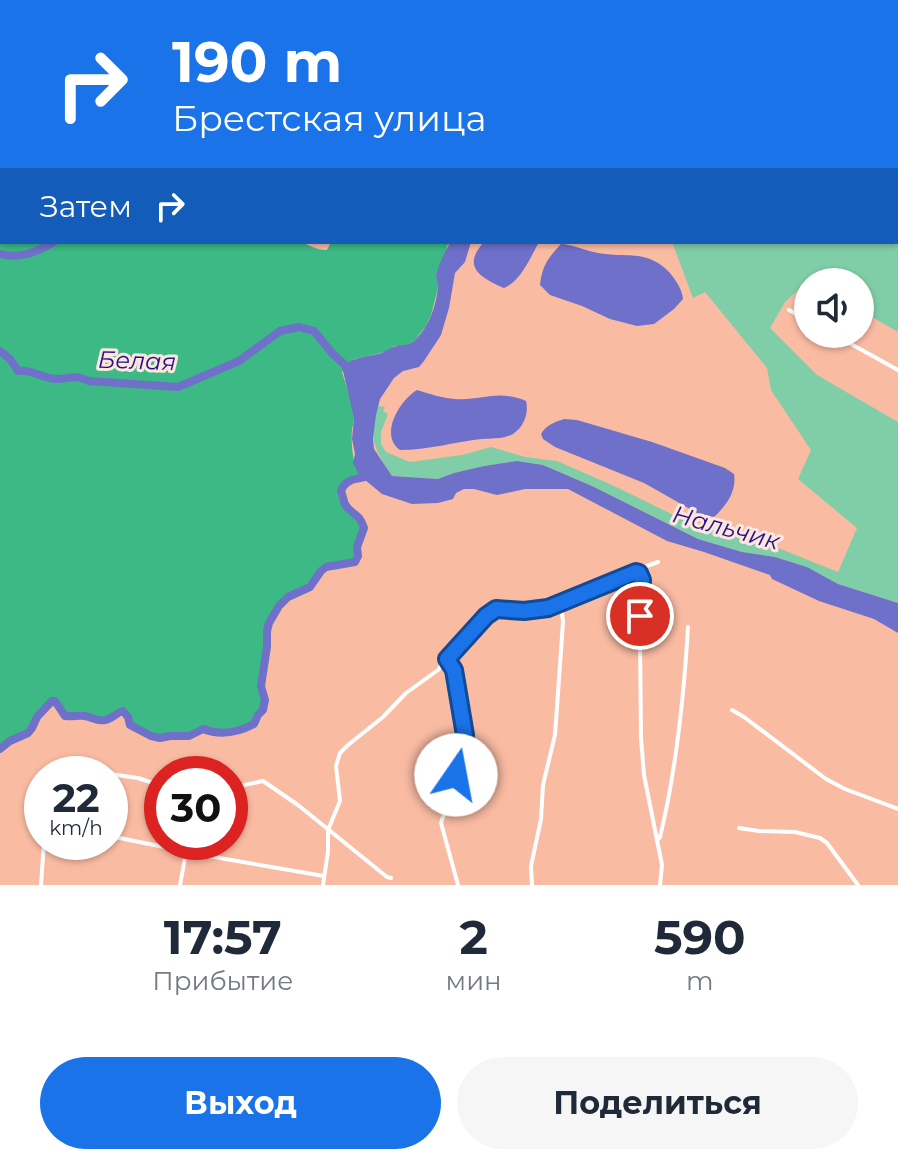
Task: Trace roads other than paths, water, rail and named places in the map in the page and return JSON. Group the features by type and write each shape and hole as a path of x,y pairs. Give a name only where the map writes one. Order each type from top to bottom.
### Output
{"street":[{"path":"789,310 794,313"},
{"path":"858,348 898,370"},
{"path":"639,573 644,567 658,562"},
{"path":"323,885 328,830 340,801 336,766 342,750 383,717 406,693 435,673 486,616 496,609 548,608 639,573"},
{"path":"639,573 642,580 641,738 644,775 662,865 660,885"},
{"path":"532,885 531,866 542,812 543,785 555,735 563,622 561,604"},
{"path":"657,841 668,798 688,627"},
{"path":"447,659 454,670 465,735 454,785 441,823 458,885"},
{"path":"732,710 826,779 898,809"},
{"path":"248,784 263,781 391,878"},
{"path":"739,828 795,832 820,838 858,885"},
{"path":"42,885 43,860"},
{"path":"180,885 185,860"},
{"path":"232,860 324,876"}],"waterway":[{"name":"Белая","path":"0,254 28,254 50,244"},
{"name":"Белая","path":"0,351 18,371 52,379 76,377 89,381 178,387 239,361 280,331 299,327 314,331 347,367"},
{"path":"0,749 28,733 52,701 65,716 102,720 123,711 130,725 160,738 189,736 203,729 229,732 254,724 265,700 261,686 269,623 288,597 310,587 326,567 355,562 364,528 360,519 347,507 341,491 350,481 373,475"}],"water label":[{"name":"Нальчик","path":"726,528"}]}
